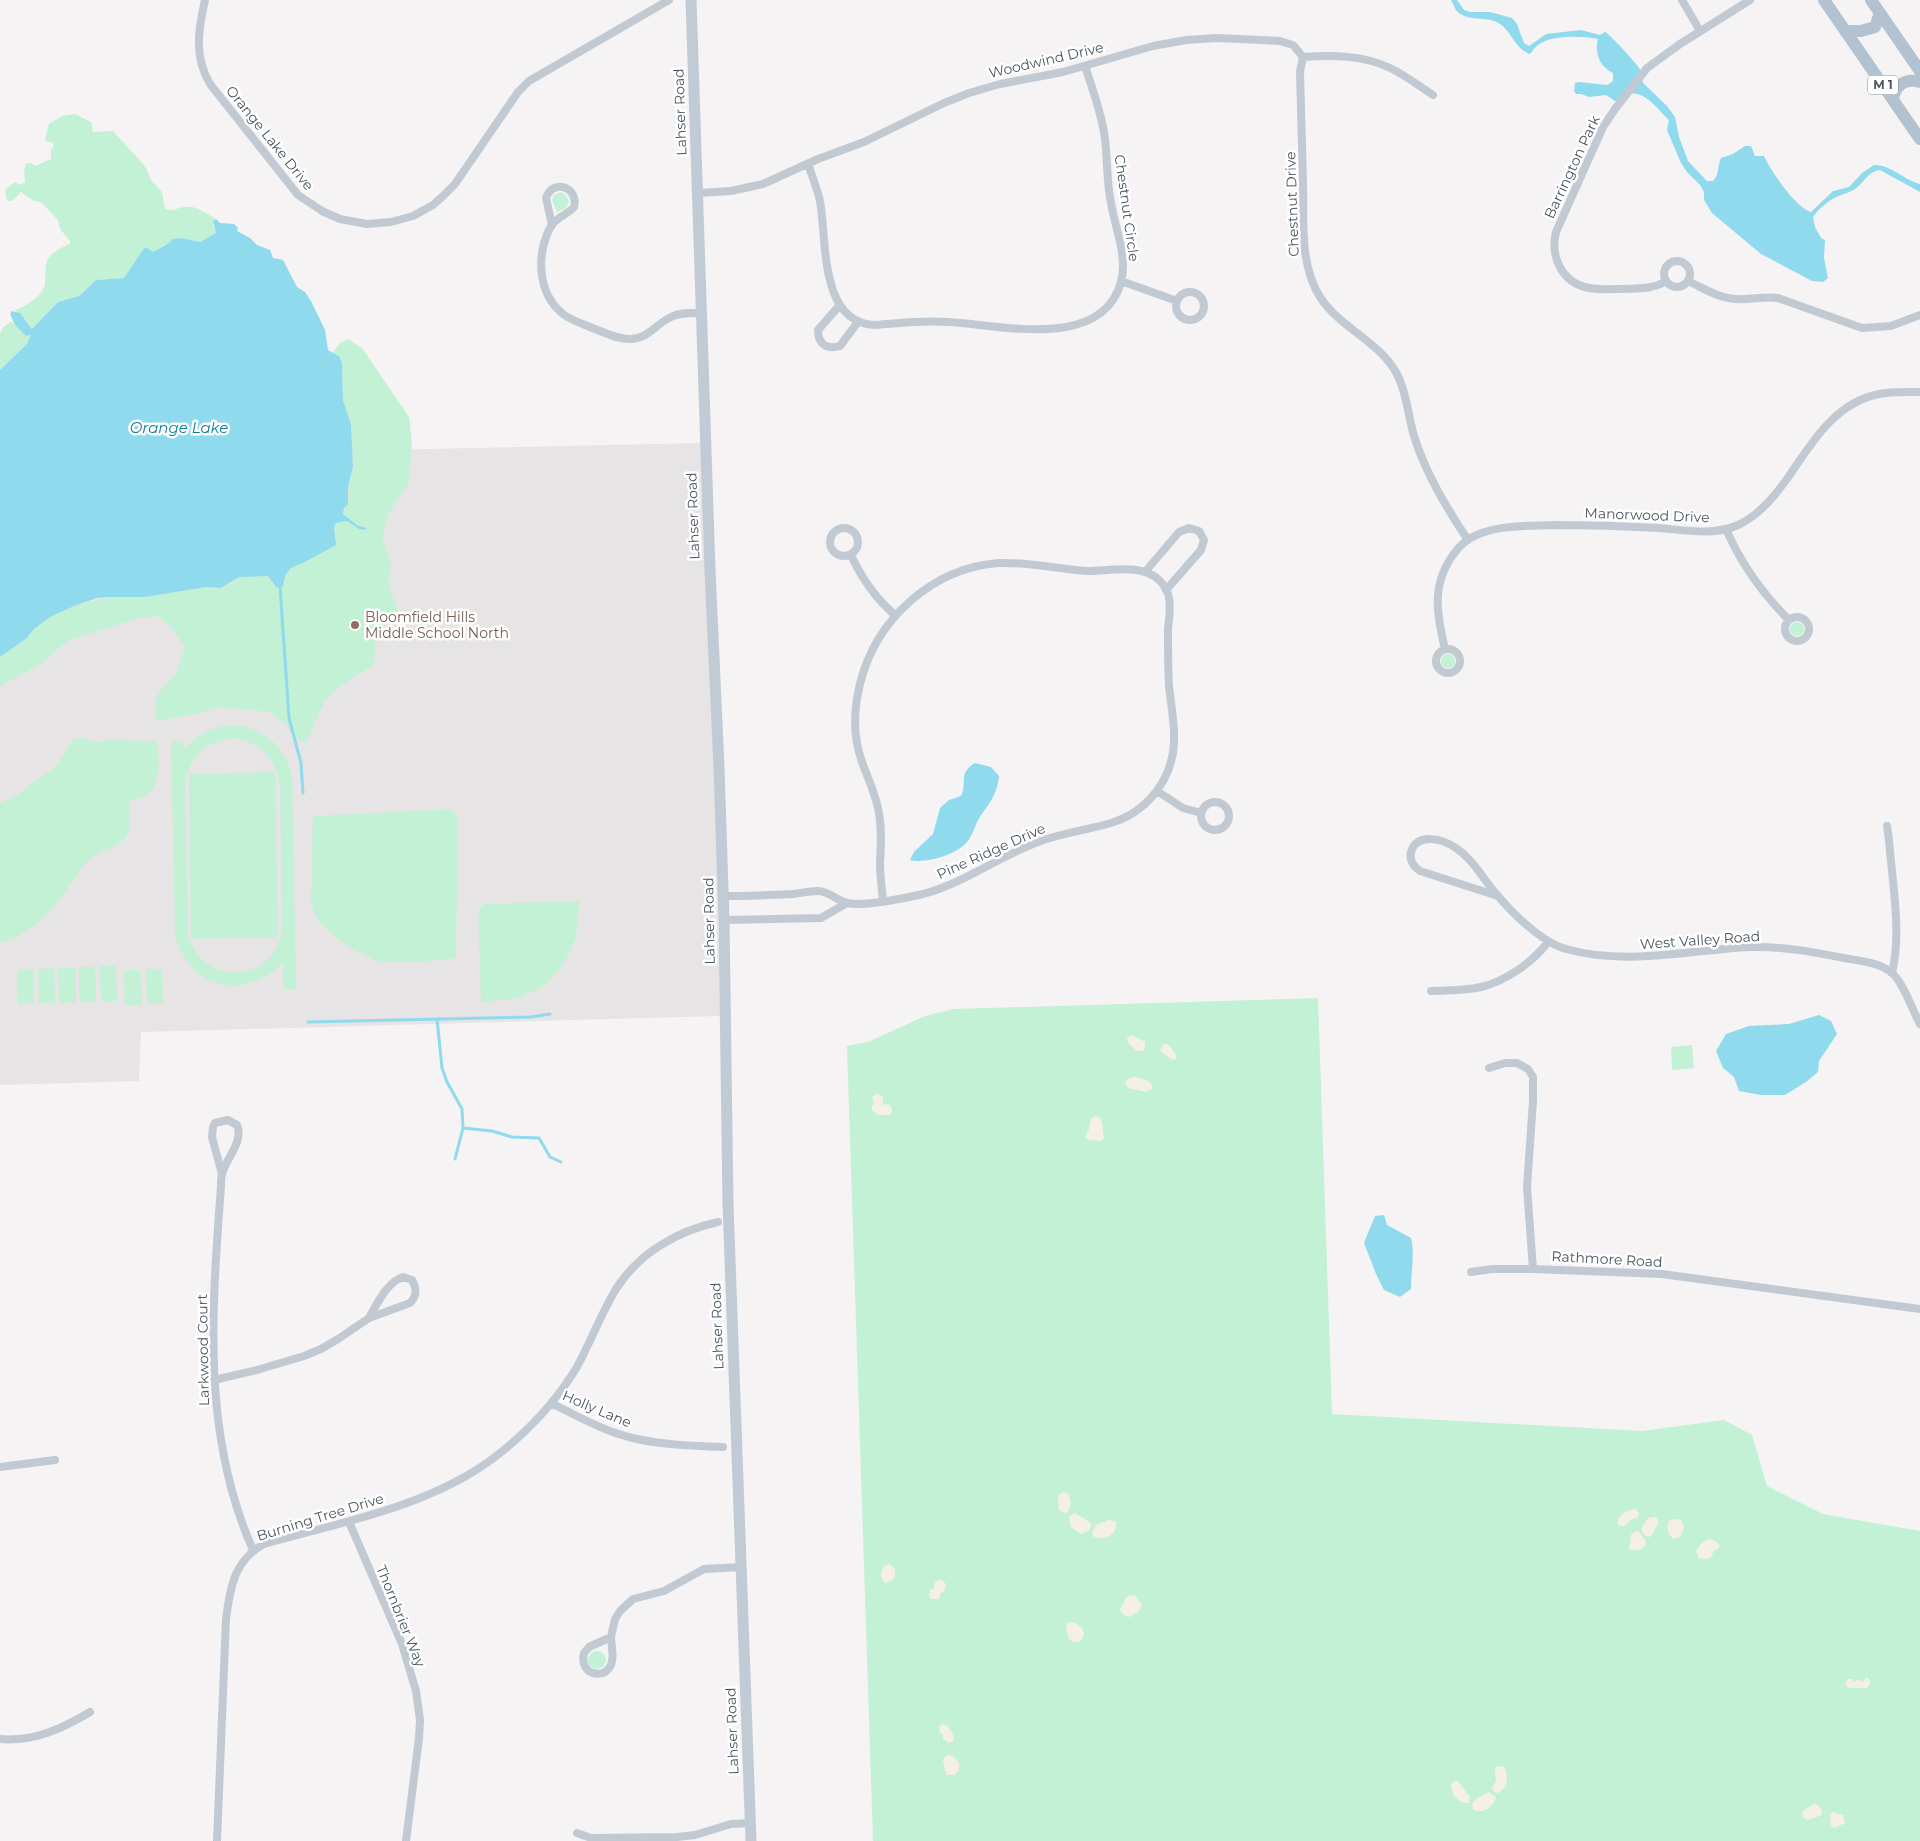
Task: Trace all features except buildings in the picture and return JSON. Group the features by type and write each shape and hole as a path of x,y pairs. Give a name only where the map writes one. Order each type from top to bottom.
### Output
{"main road":[{"name":"M 1","path":"1824,0 1920,139"},
{"name":"M 1","path":"1870,0 1920,71"},
{"path":"1845,31 1869,30 1875,27 1880,13"},
{"path":"1893,100 1895,92 1901,84 1908,80 1920,82"}],"street":[{"name":"Orange Lake Drive","path":"205,0 198,52 202,68 210,84 298,195 328,214 340,219 367,224 402,219 422,212 432,205 455,184 518,92 529,81 670,0"},
{"name":"Lahser Road","path":"691,0 701,313 724,896 728,1204 751,1841"},
{"path":"1682,0 1700,31"},
{"name":"Barrington Park","path":"1750,0 1660,57 1647,68 1615,109 1600,134 1556,232 1554,244 1556,259 1570,279 1590,289 1653,288 1665,282 1671,287 1679,288 1688,281 1730,298 1745,299 1763,296 1778,298 1862,328 1891,326 1920,315"},
{"name":"Woodwind Drive","path":"698,193 731,191 756,186 864,142 944,103 969,93 1000,84 1063,72 1153,46 1209,38 1284,41 1293,45 1303,57"},
{"path":"1303,57 1340,56 1373,61 1393,69 1434,95"},
{"name":"Chestnut Drive","path":"1303,57 1300,72 1305,239 1307,264 1311,279 1320,296 1334,314 1386,359 1394,370 1401,383 1414,434 1426,469 1468,540"},
{"name":"Chestnut Circle","path":"858,322 874,325 940,321 1028,328 1072,326 1090,321 1101,314 1112,301 1121,281 1122,260 1109,192 1104,132 1085,66"},
{"path":"808,164 818,195 827,264 839,306 858,322 840,346 831,348 824,345 819,338 818,330 839,306"},
{"path":"552,225 574,207 575,197 568,188 554,187 548,193 546,202 552,225 542,257 542,276 549,297 558,309 568,317 616,337 633,339 650,333 670,317 677,314 701,313"},
{"path":"1665,282 1663,274 1666,267 1676,261 1684,263 1689,270 1688,281"},
{"path":"1121,281 1177,301"},
{"name":"Manorwood Drive","path":"1445,649 1438,623 1438,588 1448,563 1468,540 1497,529 1542,525 1601,525 1706,531 1726,529 1750,518 1767,504 1817,437 1843,410 1875,395 1920,392"},
{"path":"883,901 880,870 882,833 880,817 858,744 856,711 859,687 868,656 895,615 916,596 937,582 958,572 985,565 1016,563 1072,570 1145,572 1159,579 1166,590 1201,550 1204,540 1198,531 1189,528 1179,532 1145,572"},
{"path":"1726,529 1750,573 1766,596 1788,620"},
{"path":"851,555 860,576 895,615"},
{"name":"Pine Ridge Drive","path":"724,920 821,918 847,904 914,896 966,878 1034,843 1121,819 1145,804 1157,791 1169,768 1174,746 1168,669 1170,603 1166,590"},
{"path":"1157,791 1183,808 1201,813"},
{"path":"1887,826 1896,933 1896,956 1892,972 1920,1024"},
{"name":"West Valley Road","path":"1498,896 1420,871 1411,861 1412,850 1418,842 1425,839 1433,839 1458,848 1498,896 1548,942 1560,948 1584,953 1627,957 1661,956 1738,948 1776,948 1821,953 1872,963 1892,972"},
{"path":"724,896 794,894 820,891 847,904"},
{"path":"1431,991 1472,989 1496,982 1521,967 1541,951 1548,942"},
{"name":"Rathmore Road","path":"1489,1068 1505,1063 1517,1064 1528,1069 1533,1077 1527,1187 1533,1269 1662,1274 1920,1309"},
{"name":"Larkwood Court","path":"222,1174 236,1145 239,1133 236,1125 228,1120 216,1123 212,1131 222,1174 213,1290 212,1342 214,1380 217,1415 225,1458 240,1516 253,1550"},
{"name":"Burning Tree Drive","path":"217,1841 228,1601 235,1576 243,1560 253,1550 264,1544 349,1522 420,1497 484,1466 531,1426 551,1403 576,1368 610,1301 632,1268 663,1243 718,1222"},
{"path":"1471,1272 1492,1269 1533,1269"},
{"path":"214,1380 257,1370 321,1349 369,1318 410,1303 415,1298 416,1293 412,1280 403,1277 395,1282 382,1297 369,1318"},
{"name":"Holly Lane","path":"551,1403 592,1424 636,1439 660,1443 723,1447"},
{"path":"0,1467 55,1460"},
{"name":"Thornbrier Way","path":"349,1522 404,1649 416,1691 420,1720 420,1738 406,1841"},
{"path":"610,1637 589,1647 584,1653 584,1665 588,1671 599,1674 610,1668 613,1659 610,1637 615,1619 620,1611 633,1599 664,1591 704,1570 741,1567"},
{"path":"0,1739 27,1738 43,1735 90,1712"},
{"path":"577,1833 591,1838 677,1837 695,1835 730,1824 750,1823"}],"shaded area":[{"name":"Bloomfield Hills Middle School North","path":"703,443 715,769 720,1016 141,1032 139,1081 0,1085 0,481 97,456"}],"green space":[{"path":"75,114 91,122 93,132 113,131 145,166 151,180 162,192 165,209 193,207 201,210 216,219 213,225 216,233 200,242 182,238 153,252 144,248 124,278 96,280 79,296 58,302 32,329 26,320 15,310 38,296 44,288 48,259 55,252 70,244 70,241 60,229 58,220 41,202 34,201 21,192 12,201 7,201 5,190 15,182 21,185 25,182 24,171 26,164 31,163 35,166 51,159 51,150 54,146 52,142 47,142 45,139 49,124 62,116"},
{"path":"561,192 566,195 569,202 566,208 557,212 552,200 554,195"},
{"path":"11,321 24,334 31,335 28,344 0,370 0,333"},
{"path":"348,339 362,348 409,417 412,443 409,482 387,516 382,539 391,563 388,582 398,612 393,619 377,631 373,665 345,683 326,700 305,743 298,740 285,724 269,712 219,707 195,714 157,721 155,704 157,698 176,673 185,647 171,627 159,616 135,619 67,641 43,663 0,686 0,657 27,638 34,629 50,617 74,606 108,597 145,597 206,587 216,589 225,587 239,577 268,576 277,588 285,583 286,574 291,568 329,548 336,541 334,527 336,523 347,521 359,529 367,530 343,514 349,499 348,486 353,467 351,425 343,400 342,362 340,357 332,354 340,343"},
{"path":"1794,622 1800,622 1804,629 1800,636 1794,636 1790,632 1790,626"},
{"path":"1445,654 1451,654 1455,661 1451,668 1445,668 1441,664 1441,658"},
{"path":"225,726 243,727 263,734 284,755 292,775 296,989 283,989 283,962 268,975 252,982 236,985 220,984 206,978 193,968 182,953 175,935 171,741 183,741 184,749 200,735","holes":["236,738 260,749 271,760 280,785 282,925 278,944 269,958 256,968 241,972 225,971 210,965 197,953 188,936 185,788 189,768 200,752 225,739"]},
{"path":"84,738 97,742 107,740 156,741 159,762 155,784 152,790 145,796 132,800 129,809 129,828 126,837 118,845 99,853 87,862 56,905 40,921 21,934 0,943 0,803 18,795 51,771 60,761 73,739"},
{"path":"275,772 278,937 191,939 189,774"},
{"path":"450,809 458,815 456,958 428,961 377,961 348,947 320,923 315,915 311,901 313,816"},
{"path":"580,901 576,937 564,963 545,985 519,998 481,1002 478,910 484,904"},
{"path":"100,966 116,966 117,1001 101,1001"},
{"path":"75,967 76,1002 59,1003 58,968"},
{"path":"79,967 95,967 96,1002 80,1002"},
{"path":"54,968 55,1003 39,1003 38,969"},
{"path":"17,969 33,969 34,1003 18,1004"},
{"path":"146,969 162,969 163,1004 147,1004"},
{"path":"124,970 140,970 142,1005 125,1005"},
{"path":"1318,998 1332,1414 1642,1431 1724,1420 1752,1435 1767,1486 1823,1514 1920,1531 1920,1841 873,1841 847,1046 868,1042 925,1016 954,1009"},
{"path":"1692,1045 1694,1068 1672,1070 1671,1047"},
{"path":"597,1651 603,1654 606,1660 603,1666 597,1669 591,1666 588,1660 591,1654"}],"sand":[{"path":"1132,1035 1145,1042 1143,1051 1137,1051 1128,1043 1127,1038"},
{"path":"1163,1044 1168,1044 1176,1055 1176,1059 1172,1060 1160,1051"},
{"path":"1135,1077 1149,1081 1153,1087 1152,1089 1146,1092 1128,1088 1125,1082 1129,1078"},
{"path":"877,1094 883,1097 883,1105 888,1104 891,1106 892,1112 889,1115 878,1115 872,1110 874,1102 872,1097"},
{"path":"1096,1116 1102,1122 1104,1138 1101,1141 1088,1140 1085,1137 1091,1118"},
{"path":"1063,1492 1068,1493 1071,1503 1068,1512 1064,1513 1059,1510 1058,1496"},
{"path":"1636,1509 1639,1514 1637,1518 1632,1519 1624,1526 1619,1526 1617,1522 1622,1514"},
{"path":"1075,1513 1091,1523 1089,1529 1081,1534 1071,1527 1069,1517"},
{"path":"1656,1517 1659,1522 1652,1535 1649,1537 1644,1535 1642,1531 1643,1525 1648,1518"},
{"path":"1108,1520 1116,1521 1113,1533 1103,1538 1094,1537 1092,1534 1096,1525"},
{"path":"1670,1520 1682,1521 1684,1527 1680,1537 1673,1539 1669,1534 1667,1526"},
{"path":"1638,1531 1646,1541 1645,1546 1640,1550 1631,1550 1628,1548 1631,1542 1630,1536"},
{"path":"1710,1539 1717,1542 1720,1547 1708,1559 1699,1558 1697,1550 1703,1542"},
{"path":"890,1564 895,1570 895,1578 886,1583 881,1573 886,1565"},
{"path":"940,1579 946,1584 945,1590 941,1593 939,1599 931,1599 929,1596 930,1590 934,1588 935,1582"},
{"path":"1130,1595 1136,1596 1142,1605 1139,1611 1130,1617 1124,1615 1120,1610 1126,1598"},
{"path":"1070,1622 1078,1624 1083,1630 1084,1635 1081,1641 1074,1642 1068,1638 1066,1625"},
{"path":"1867,1677 1870,1680 1870,1684 1867,1688 1849,1688 1845,1685 1847,1679 1852,1679 1854,1682 1859,1679 1862,1682"},
{"path":"943,1724 949,1728 953,1735 954,1740 949,1743 943,1739 943,1735 939,1731 940,1726"},
{"path":"947,1755 953,1756 959,1763 959,1770 954,1775 947,1775 945,1771 943,1760"},
{"path":"1497,1766 1504,1767 1507,1774 1506,1784 1499,1793 1494,1792 1492,1788 1496,1781 1495,1769"},
{"path":"1457,1780 1470,1797 1469,1803 1458,1800 1454,1795 1451,1784"},
{"path":"1489,1792 1496,1797 1493,1804 1487,1809 1480,1811 1473,1809 1472,1804 1477,1798"},
{"path":"1815,1803 1822,1810 1822,1815 1808,1820 1803,1818 1803,1811"},
{"path":"1832,1812 1843,1815 1845,1823 1835,1828 1831,1826 1830,1815"}],"water":[{"path":"1451,0 1457,0 1464,10 1470,12 1490,12 1512,18 1517,24 1524,43 1529,46 1546,34 1581,30 1600,35 1605,32 1608,34 1639,68 1643,83 1667,106 1675,117 1679,137 1688,161 1707,181 1713,181 1715,178 1721,158 1733,154 1745,146 1751,146 1755,156 1764,156 1791,196 1811,212 1833,191 1849,187 1862,173 1874,165 1886,167 1920,184 1920,192 1880,170 1869,175 1855,189 1825,204 1813,217 1815,227 1821,238 1825,240 1824,258 1828,278 1823,282 1812,281 1761,254 1712,213 1704,200 1704,192 1700,185 1681,163 1667,130 1669,120 1646,98 1635,94 1627,95 1615,101 1606,95 1589,97 1576,94 1574,91 1575,83 1607,85 1613,81 1613,73 1599,59 1598,39 1561,37 1547,40 1530,54 1517,44 1508,31 1500,24 1495,21 1471,18 1460,14"},
{"name":"Orange Lake","path":"216,219 220,223 234,224 238,228 237,231 250,238 257,245 270,250 273,258 283,260 297,287 305,292 311,301 325,330 328,350 340,357 342,363 343,400 351,424 353,467 348,486 348,505 344,508 343,514 367,530 359,529 347,521 336,523 334,527 336,545 291,568 286,574 283,586 277,588 268,576 239,577 221,588 206,587 145,597 97,598 50,617 34,629 27,638 0,657 0,370 27,344 31,335 26,336 15,325 10,314 12,311 20,313 32,329 58,302 79,296 96,280 124,278 144,248 153,252 173,239 182,238 200,242 216,233 213,221"},
{"path":"975,763 991,767 999,776 995,793 978,820 968,841 947,855 931,860 910,860 914,852 933,834 940,808 949,800 961,796 966,771"},
{"path":"1819,1015 1831,1021 1837,1034 1819,1061 1818,1072 1785,1095 1761,1095 1739,1091 1734,1077 1723,1068 1716,1051 1726,1034 1749,1026 1789,1024"},
{"path":"1384,1215 1387,1225 1411,1238 1413,1256 1411,1289 1400,1297 1384,1290 1364,1243 1375,1216"}],"waterway":[{"path":"280,587 289,718 301,763 303,793"},
{"path":"308,1022 531,1017 550,1014"},
{"path":"437,1019 442,1068 447,1082 462,1109 463,1128 455,1159"},
{"path":"463,1128 492,1131 512,1137 539,1138 550,1157 561,1162"}],"place":[{"name":"Bloomfield Hills Middle School North","path":"355,625"}]}
